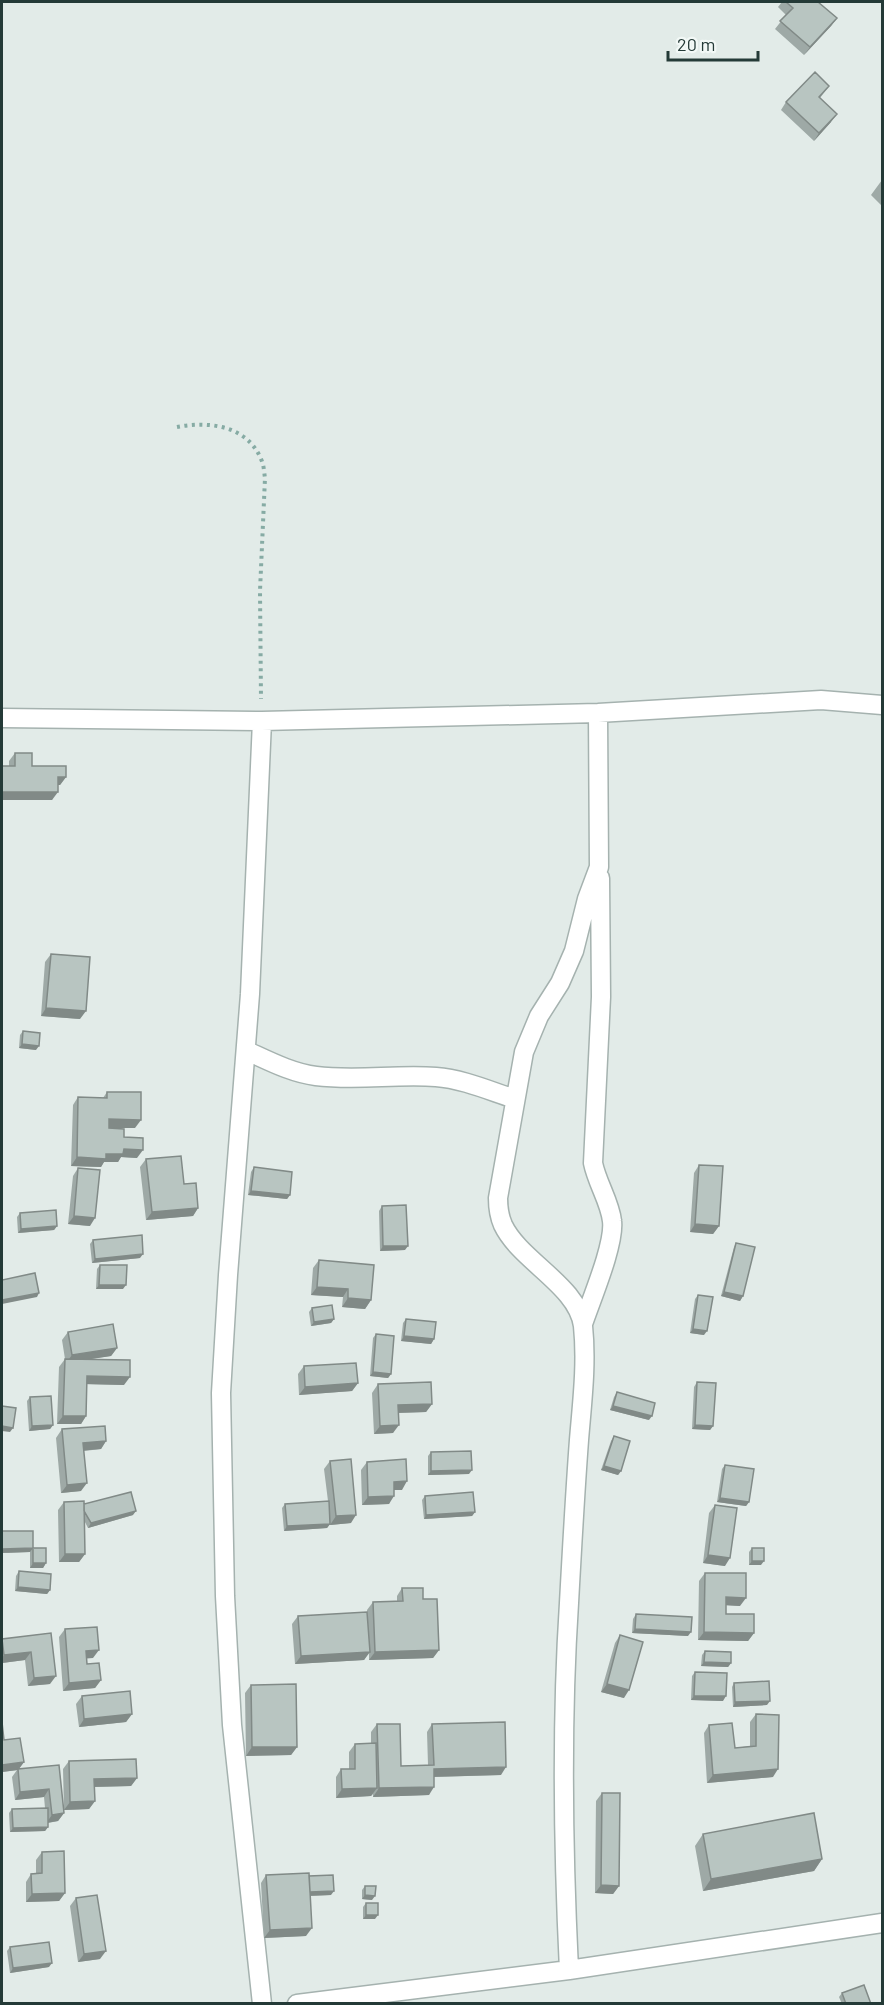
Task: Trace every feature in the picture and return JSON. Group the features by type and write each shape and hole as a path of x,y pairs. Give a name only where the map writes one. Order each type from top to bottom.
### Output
{"street":[{"path":"2,718 262,721 598,713 821,700 882,705"},
{"path":"569,1970 564,1871 566,1647 582,1398 582,1324 607,1253 613,1224 593,1163 601,998 598,713"},
{"path":"262,721 247,1051 228,1275 222,1381 225,1596 232,1725 262,2004"},
{"path":"582,1324 576,1307 567,1295 516,1245 502,1223 498,1198 524,1052 539,1016 560,983 574,951 599,867"},
{"path":"247,1051 284,1067 314,1076 437,1077 472,1084 515,1099"},
{"path":"297,2004 569,1970 882,1923"}],"path":[{"path":"177,427 198,423 232,429 251,442 262,459 265,478 260,591 262,721"}],"building":[{"path":"786,2 818,2 837,18 810,47 780,21 793,8"},
{"path":"815,72 829,86 819,97 837,114 819,133 786,102"},
{"path":"15,753 32,753 32,766 66,766 66,777 58,777 58,792 2,792 2,766 15,766"},
{"path":"51,954 90,957 86,1011 46,1008"},
{"path":"23,1031 40,1033 39,1046 22,1044"},
{"path":"107,1092 141,1092 141,1120 109,1119 109,1128 124,1129 124,1137 143,1138 143,1150 124,1149 123,1154 106,1154 106,1159 77,1157 78,1097 107,1098"},
{"path":"181,1156 184,1184 196,1183 198,1208 152,1212 146,1159"},
{"path":"699,1165 723,1166 719,1226 695,1224"},
{"path":"254,1167 292,1172 290,1195 251,1191"},
{"path":"78,1168 100,1170 95,1218 74,1216"},
{"path":"406,1205 408,1246 383,1246 382,1206"},
{"path":"56,1210 57,1226 21,1229 20,1213"},
{"path":"142,1235 143,1254 95,1259 93,1240"},
{"path":"736,1243 755,1247 743,1296 724,1292"},
{"path":"319,1260 374,1265 371,1300 348,1298 348,1289 317,1287"},
{"path":"100,1265 127,1265 126,1285 99,1285"},
{"path":"35,1273 39,1293 2,1300 2,1280"},
{"path":"698,1295 713,1297 707,1331 693,1329"},
{"path":"332,1305 334,1319 314,1322 312,1308"},
{"path":"406,1319 436,1322 434,1339 404,1336"},
{"path":"113,1324 117,1348 72,1355 68,1332"},
{"path":"376,1334 394,1336 391,1374 373,1372"},
{"path":"65,1359 130,1360 130,1377 87,1376 86,1416 63,1416"},
{"path":"356,1363 358,1383 305,1387 304,1366"},
{"path":"431,1382 432,1404 398,1405 399,1425 380,1426 378,1384"},
{"path":"697,1382 716,1383 713,1426 695,1425"},
{"path":"617,1392 655,1403 652,1416 613,1406"},
{"path":"51,1396 53,1425 32,1426 30,1397"},
{"path":"2,1406 16,1408 13,1428 2,1426"},
{"path":"105,1426 106,1441 83,1443 87,1483 67,1485 62,1429"},
{"path":"614,1436 630,1441 621,1471 604,1466"},
{"path":"471,1451 472,1470 431,1471 431,1452"},
{"path":"351,1459 356,1515 336,1516 330,1461"},
{"path":"406,1459 407,1481 394,1482 394,1496 368,1497 367,1462"},
{"path":"725,1465 754,1469 749,1502 720,1498"},
{"path":"131,1492 136,1511 91,1523 84,1511 84,1504"},
{"path":"473,1492 475,1512 426,1515 425,1496"},
{"path":"84,1501 85,1554 65,1554 64,1502"},
{"path":"329,1501 330,1524 287,1526 285,1504"},
{"path":"715,1505 737,1508 730,1558 708,1555"},
{"path":"2,1531 33,1531 33,1548 2,1549"},
{"path":"33,1548 46,1548 46,1563 33,1563"},
{"path":"752,1548 764,1548 764,1561 752,1561"},
{"path":"19,1571 51,1574 50,1590 18,1587"},
{"path":"705,1573 746,1573 746,1598 726,1597 726,1614 754,1614 754,1633 704,1632"},
{"path":"402,1588 423,1588 423,1599 437,1599 439,1650 375,1652 373,1602 403,1601"},
{"path":"367,1612 370,1652 301,1656 298,1616"},
{"path":"636,1614 692,1617 691,1632 635,1629"},
{"path":"97,1627 99,1650 86,1651 87,1664 99,1663 101,1680 69,1683 65,1629"},
{"path":"51,1633 56,1676 34,1678 31,1652 4,1655 2,1639"},
{"path":"620,1635 643,1642 629,1690 607,1684"},
{"path":"705,1651 731,1652 731,1663 704,1662"},
{"path":"695,1672 727,1673 726,1696 694,1696"},
{"path":"769,1681 770,1701 735,1702 734,1683"},
{"path":"296,1684 297,1747 252,1747 251,1685"},
{"path":"130,1691 132,1714 84,1719 82,1696"},
{"path":"756,1714 779,1715 778,1769 713,1775 709,1725 732,1723 735,1748 756,1746"},
{"path":"2,1722 4,1740 20,1738 24,1762 2,1765"},
{"path":"505,1722 506,1767 434,1769 434,1787 379,1788 377,1724 400,1724 401,1766 434,1765 432,1724"},
{"path":"376,1743 377,1788 342,1789 341,1769 355,1769 355,1744"},
{"path":"136,1759 137,1778 94,1779 95,1801 70,1802 69,1761"},
{"path":"59,1765 64,1813 52,1815 49,1789 20,1792 18,1769"},
{"path":"602,1793 620,1793 619,1886 601,1885"},
{"path":"48,1808 48,1827 13,1828 12,1809"},
{"path":"814,1813 822,1859 711,1879 703,1834"},
{"path":"64,1851 65,1893 32,1894 31,1874 42,1873 42,1852"},
{"path":"309,1873 312,1928 270,1930 266,1875"},
{"path":"333,1875 334,1891 310,1892 309,1876"},
{"path":"365,1886 376,1886 375,1896 365,1895"},
{"path":"97,1895 106,1951 84,1954 76,1898"},
{"path":"366,1903 378,1903 378,1915 366,1915"},
{"path":"49,1942 52,1963 13,1968 10,1947"},
{"path":"864,1985 871,2004 846,2004 842,1993"}]}
